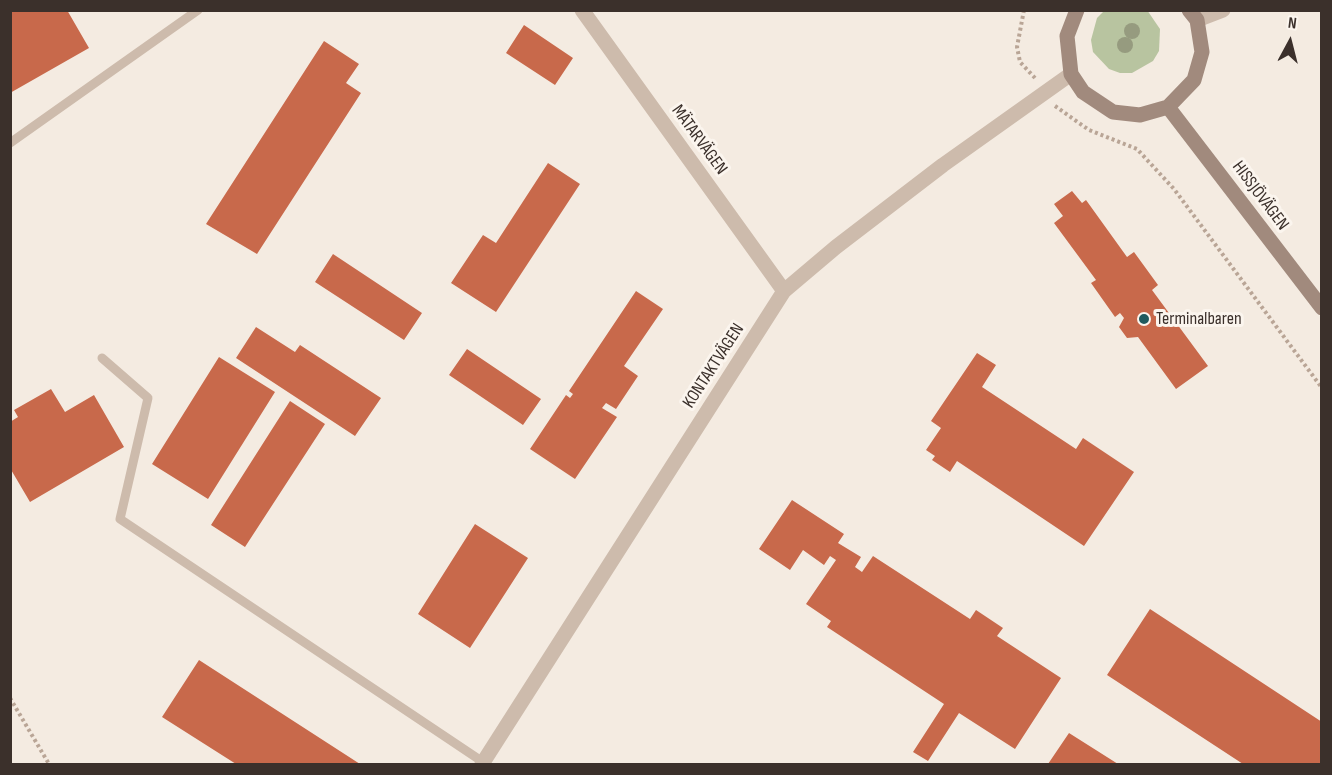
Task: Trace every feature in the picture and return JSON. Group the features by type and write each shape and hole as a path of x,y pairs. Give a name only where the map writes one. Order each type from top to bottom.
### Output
{"main road":[{"path":"1077,10 1067,36 1071,74 1083,92 1113,112 1140,115 1168,107 1194,80 1202,52 1193,15"},
{"name":"HISSJÖVÄGEN","path":"1168,107 1322,308"}],"street":[{"name":"MÄTARVÄGEN","path":"582,10 784,291"},
{"path":"1193,15 1223,10"},
{"name":"KONTAKTVÄGEN","path":"482,763 784,291 836,247 934,172 1071,74"}],"lane":[{"path":"10,143 198,10"},
{"path":"102,358 148,398 120,519 482,763"}],"path":[{"path":"1024,10 1017,46 1020,62 1046,91 1058,110 1089,130 1137,149 1174,189 1322,388"},
{"path":"10,698 49,765"}],"green space":[{"path":"1147,10 1160,29 1159,51 1153,61 1132,73 1120,73 1109,69 1093,52 1091,40 1097,18 1104,11"}],"building":[{"path":"10,10 67,10 89,48 10,93"},
{"path":"524,25 573,58 555,85 506,53"},
{"path":"324,41 359,64 346,83 361,93 257,254 206,224"},
{"path":"548,163 580,184 496,312 451,283 483,235 496,243"},
{"path":"1072,191 1082,203 1086,200 1127,257 1134,252 1158,285 1152,290 1208,366 1176,389 1138,337 1127,338 1119,327 1124,318 1120,313 1115,317 1091,283 1096,280 1054,223 1063,216 1054,204"},
{"path":"333,254 422,313 404,340 315,282"},
{"path":"636,291 663,309 624,366 638,376 616,409 606,403 602,408 617,417 575,479 530,449 566,395 570,398 573,394 569,391"},
{"path":"256,327 295,352 300,345 381,398 355,436 236,358"},
{"path":"467,349 541,399 523,425 449,375"},
{"path":"977,353 996,365 982,387 1076,449 1083,438 1134,472 1084,546 957,461 950,472 932,460 935,456 926,450 941,428 931,421"},
{"path":"219,357 275,392 208,499 152,464"},
{"path":"51,389 65,412 94,395 124,447 30,502 10,468 10,422 18,417 14,410"},
{"path":"290,401 325,424 245,547 211,525"},
{"path":"792,500 844,534 838,543 861,557 855,567 862,572 873,556 970,619 976,610 1003,628 997,636 1061,678 1015,749 959,713 928,761 913,752 944,704 827,627 831,621 806,604 836,560 830,556 824,565 803,550 790,570 759,549"},
{"path":"475,524 528,558 470,648 418,614"},
{"path":"1150,609 1322,722 1322,764 1243,764 1107,675"},
{"path":"199,660 360,764 236,764 162,717"},
{"path":"1069,733 1118,764 1048,764"}],"place":[{"name":"Terminalbaren","path":"1144,319"}]}
